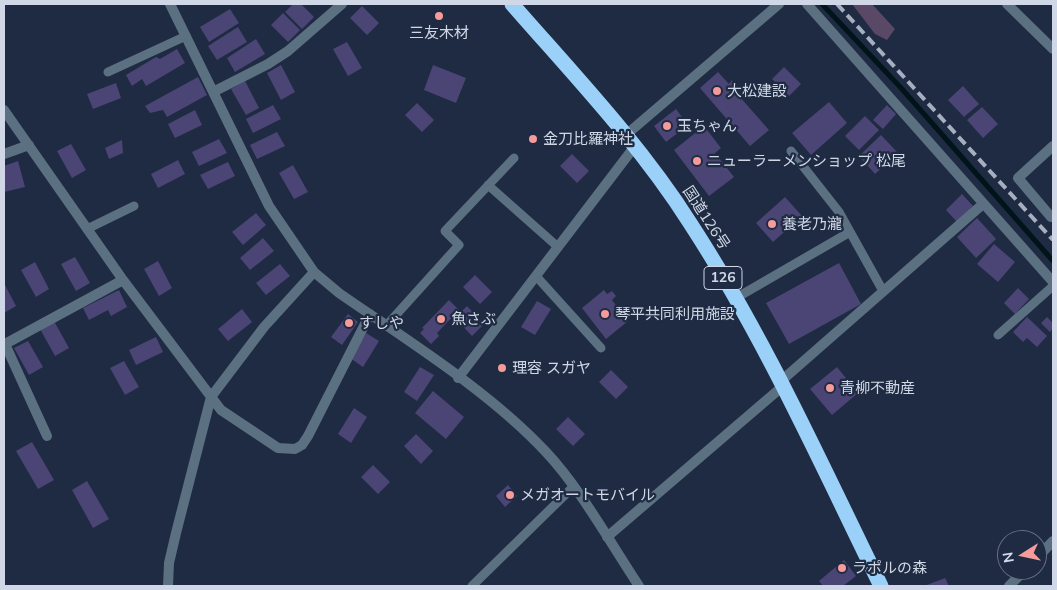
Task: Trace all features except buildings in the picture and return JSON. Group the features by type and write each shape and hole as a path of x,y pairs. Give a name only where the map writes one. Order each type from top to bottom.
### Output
{"highway":[{"name":"国道126号","path":"512,4 631,140 690,222 736,298 782,384 882,586"}],"street":[{"path":"170,4 215,91 269,206 314,272 339,293 513,419 548,454 573,487 639,586"},
{"path":"215,91 268,64 288,51 342,4"},
{"path":"458,378 558,247 631,140 779,4"},
{"path":"807,4 1053,284"},
{"path":"1007,4 1053,49"},
{"path":"4,110 123,280 221,410 278,448 288,450 302,445 370,314"},
{"path":"4,154 29,145"},
{"path":"1051,217 1018,178 1053,146"},
{"path":"607,537 984,204"},
{"path":"168,586 176,533 211,397 264,327 314,272"},
{"path":"47,436 4,342 123,280"}],"lane":[{"path":"108,72 186,36"},
{"path":"791,151 839,212 884,291"},
{"path":"386,326 459,245 445,231 514,158"},
{"path":"488,185 558,247"},
{"path":"87,229 134,206"},
{"path":"736,298 850,232"},
{"path":"536,276 601,348"},
{"path":"998,335 1053,284"},
{"path":"472,586 573,487"}],"shaded area":[{"path":"852,4 872,4 895,29 887,40 875,34"}],"waterway":[{"path":"822,4 902,89 1053,261"}],"railway":[{"path":"837,4 1053,240"}],"place":[{"name":"三友木材","path":"439,16"},
{"name":"大松建設","path":"717,91"},
{"name":"玉ちゃん","path":"667,126"},
{"name":"金刀比羅神社","path":"533,139"},
{"name":"ニューラーメンショップ 松尾","path":"697,161"},
{"name":"養老乃瀧","path":"772,224"},
{"name":"琴平共同利用施設","path":"605,314"},
{"name":"魚さぶ","path":"441,319"},
{"name":"すしや","path":"349,323"},
{"name":"理容 スガヤ","path":"502,368"},
{"name":"青柳不動産","path":"830,388"},
{"name":"メガオートモバイル","path":"510,495"},
{"name":"ラポルの森","path":"842,568"}]}
